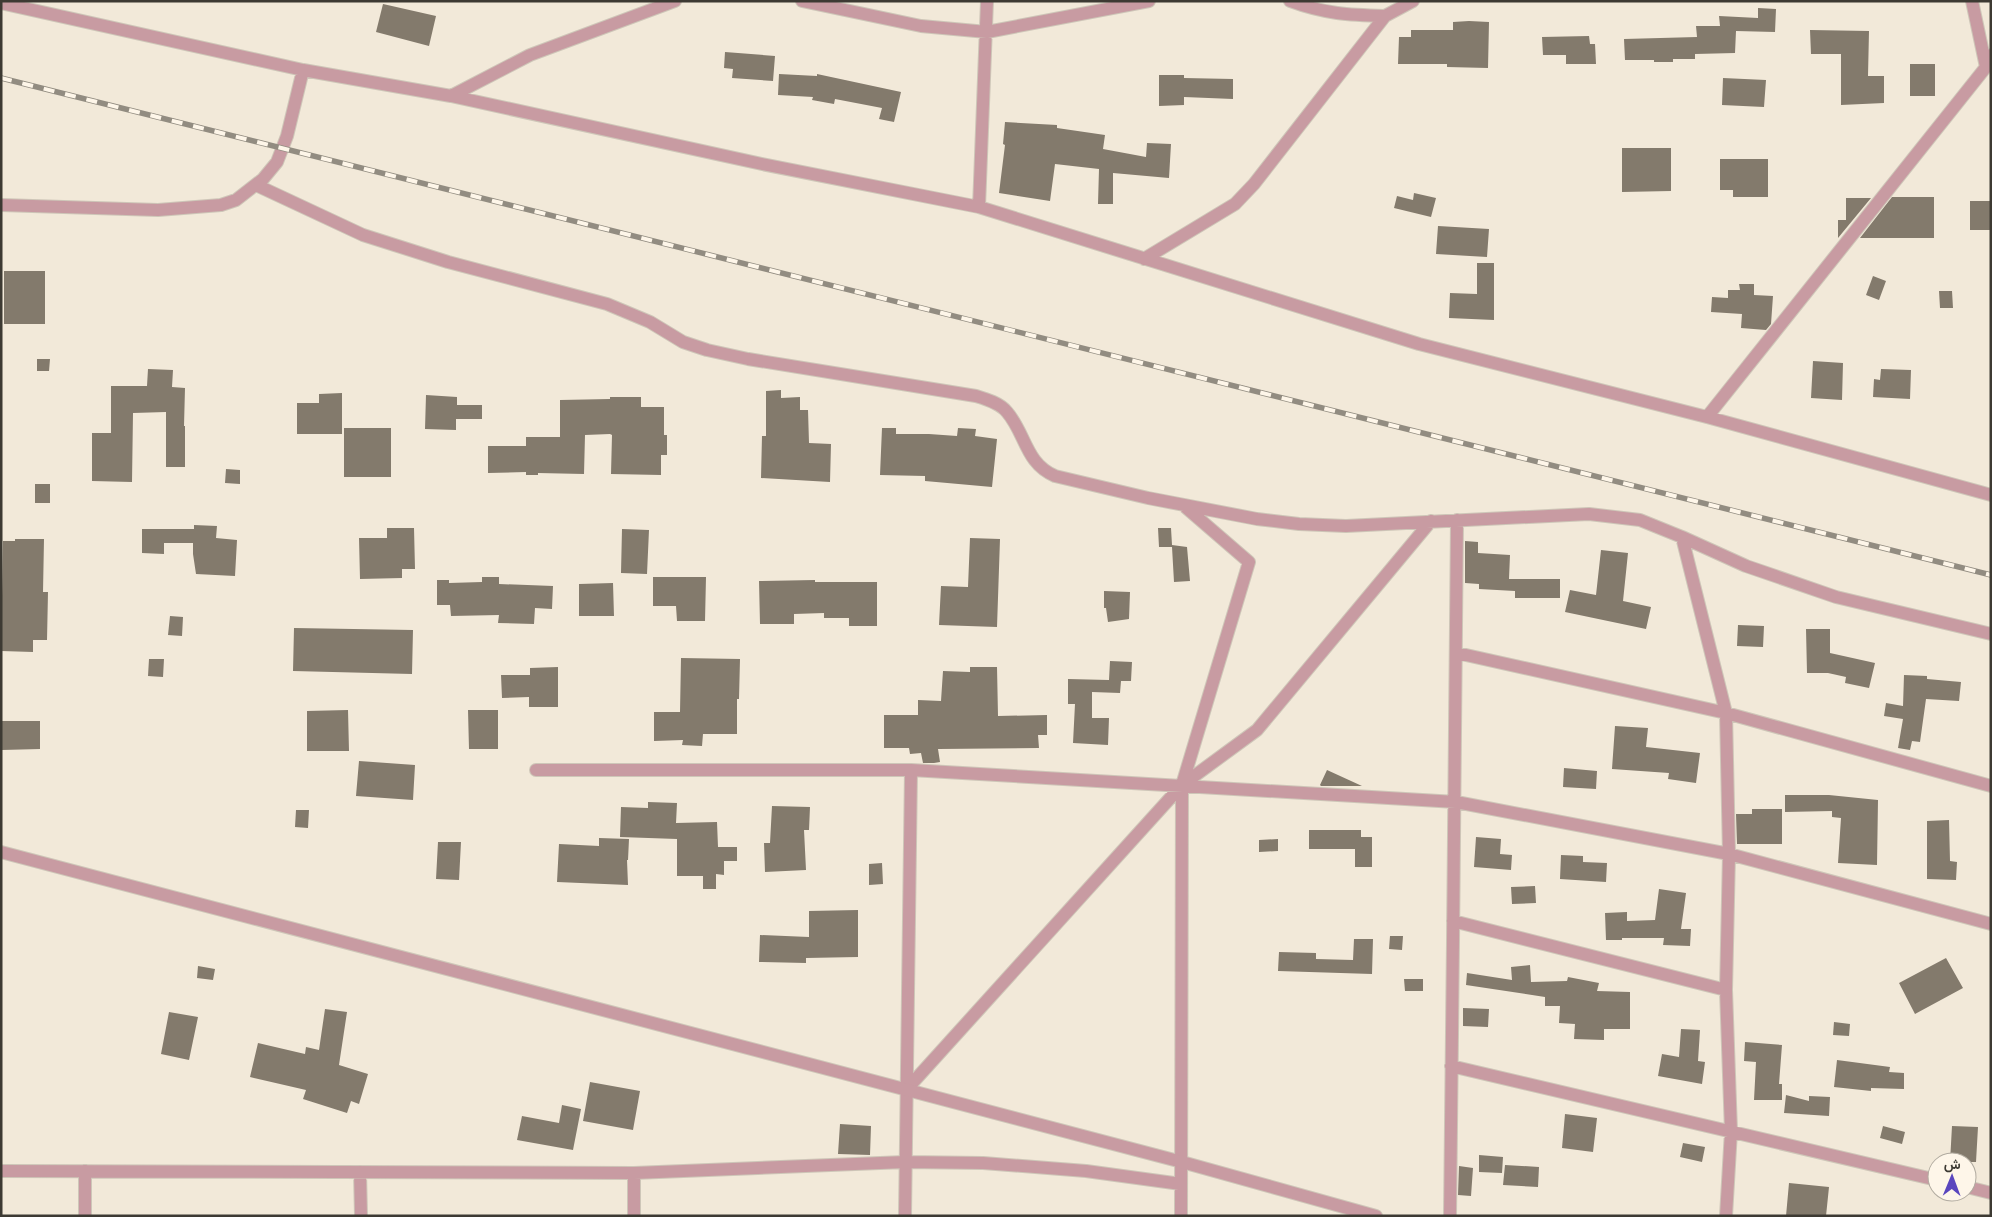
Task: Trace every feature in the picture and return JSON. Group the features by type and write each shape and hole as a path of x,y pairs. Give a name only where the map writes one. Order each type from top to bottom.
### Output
{"street":[{"path":"451,96 530,55 675,1"},
{"path":"802,1 921,26 988,32 1149,1"},
{"path":"979,207 988,32 987,1"},
{"path":"1290,1 1326,13 1345,16 1385,16"},
{"path":"1144,259 1235,204 1254,184 1385,16 1413,1"},
{"path":"1972,1 1988,70"},
{"path":"1,3 304,70 451,96 704,152 979,207 1419,344 1707,417 1991,495"},
{"path":"1707,417 1988,70 1991,55"},
{"path":"1,205 158,210 221,206 236,200 256,186 277,162 287,136 304,70"},
{"path":"256,186 363,235 448,262 608,304 650,322 683,342 707,350 748,359 976,396 993,402 1007,411 1034,461 1043,471 1065,478 1257,519 1299,524 1346,526 1589,514 1640,520 1682,536 1746,566 1836,597 1991,634"},
{"path":"1181,1216 1182,785 1249,562 1182,504"},
{"path":"1450,1216 1456,802 1457,520"},
{"path":"906,1090 1182,785 1257,730 1431,521"},
{"path":"1682,536 1726,713 1729,854 1726,990 1730,1131 1726,1216"},
{"path":"1457,653 1726,713 1991,786"},
{"path":"536,770 911,770 1456,802 1729,854 1991,924"},
{"path":"905,1216 911,770"},
{"path":"1,852 1182,1162 1376,1216"},
{"path":"1453,921 1726,990"},
{"path":"1451,1066 1927,1178"},
{"path":"1,1171 634,1173 905,1162 983,1163 1086,1171 1181,1184"},
{"path":"85,1171 85,1216"},
{"path":"360,1172 360,1216"},
{"path":"634,1173 634,1216"},
{"path":"1977,1190 1991,1193"}],"building":[{"path":"383,4 436,16 429,46 376,32"},
{"path":"1758,8 1776,9 1775,32 1736,31 1735,53 1695,54 1695,59 1673,59 1673,62 1625,60 1624,39 1697,37 1696,26 1720,26 1719,16 1758,18"},
{"path":"1453,22 1489,22 1488,68 1447,67 1447,64 1398,64 1399,37 1411,37 1411,30 1453,30"},
{"path":"1810,30 1869,31 1868,76 1884,76 1884,103 1841,105 1841,54 1811,54"},
{"path":"1589,36 1590,44 1595,44 1596,64 1566,64 1566,55 1543,55 1542,37"},
{"path":"725,52 775,56 773,81 732,78 733,69 724,68"},
{"path":"1910,64 1935,64 1935,96 1910,96"},
{"path":"779,74 817,76 817,74 901,92 894,122 879,119 882,108 835,99 834,104 812,100 813,97 778,95"},
{"path":"1159,75 1184,75 1184,78 1233,79 1233,99 1184,97 1184,105 1159,106"},
{"path":"1723,78 1766,80 1764,107 1722,105"},
{"path":"1005,122 1057,125 1057,128 1105,135 1103,149 1146,157 1147,143 1171,144 1169,178 1113,173 1113,204 1098,204 1099,169 1055,164 1050,201 999,193 1005,145 1003,144"},
{"path":"1622,148 1671,148 1671,191 1622,192"},
{"path":"1720,159 1768,159 1768,197 1733,197 1733,190 1720,190"},
{"path":"1414,193 1436,198 1431,217 1394,208 1397,196 1413,200"},
{"path":"1892,197 1934,197 1934,238 1860,238"},
{"path":"1846,198 1871,198 1838,238 1838,220 1846,220"},
{"path":"1970,201 1991,201 1991,230 1970,230"},
{"path":"1438,226 1489,229 1487,257 1436,254"},
{"path":"1477,263 1494,263 1494,320 1449,318 1450,293 1477,294"},
{"path":"4,271 45,271 45,324 4,324"},
{"path":"1873,276 1886,281 1879,300 1866,295"},
{"path":"1739,284 1754,284 1754,295 1773,296 1771,324 1766,330 1741,328 1742,314 1711,312 1712,297 1728,298 1728,290 1740,290"},
{"path":"1939,291 1952,291 1953,308 1940,308"},
{"path":"37,359 50,359 49,371 37,371"},
{"path":"1813,361 1843,363 1842,400 1811,398"},
{"path":"148,369 173,370 172,387 185,388 185,467 166,467 166,412 133,413 132,482 92,481 92,433 111,433 111,386 147,386"},
{"path":"1881,369 1911,370 1910,399 1873,397 1874,379 1880,380"},
{"path":"781,390 781,398 800,397 800,410 808,410 809,443 831,444 830,482 761,478 762,436 766,436 766,391"},
{"path":"342,393 342,434 297,434 297,403 319,403 319,394"},
{"path":"426,395 457,397 457,405 482,405 482,419 456,419 456,430 425,429"},
{"path":"610,397 641,397 641,407 664,407 664,435 667,435 667,455 661,455 661,475 611,474 612,435 610,434 585,435 584,474 538,473 538,475 526,475 526,472 488,473 488,446 526,446 526,437 560,437 560,400 610,399"},
{"path":"344,428 391,428 391,477 344,477"},
{"path":"882,428 896,428 896,434 957,436 958,428 976,429 975,436 997,439 992,487 925,481 925,476 880,475"},
{"path":"226,469 240,470 240,484 225,483"},
{"path":"35,484 50,484 50,503 35,503"},
{"path":"194,525 217,526 216,538 237,540 235,576 196,574 193,543 164,543 164,554 142,553 142,529 194,529"},
{"path":"387,528 414,528 415,569 402,569 402,578 360,579 359,538 387,538"},
{"path":"1158,528 1171,528 1172,545 1187,547 1190,581 1174,582 1172,547 1159,547"},
{"path":"622,529 649,530 647,574 621,573"},
{"path":"970,538 1000,539 997,627 939,625 941,586 968,587"},
{"path":"15,539 44,539 43,592 48,592 47,640 33,640 33,652 1,651 3,541 15,541"},
{"path":"1465,541 1478,542 1478,553 1510,555 1509,579 1560,579 1560,598 1515,598 1515,591 1479,589 1479,584 1465,583"},
{"path":"1601,550 1628,553 1623,601 1651,607 1646,629 1565,612 1570,590 1596,595"},
{"path":"482,577 499,577 499,584 553,586 552,609 535,608 534,624 498,623 499,615 451,616 450,605 437,605 437,580 449,580 449,583 482,582"},
{"path":"653,577 706,577 705,621 677,621 676,606 653,606"},
{"path":"815,580 815,582 877,582 877,626 849,626 849,618 824,618 824,613 794,614 794,624 760,624 759,581"},
{"path":"613,583 614,616 579,616 579,584"},
{"path":"1104,591 1130,592 1129,619 1108,622 1106,608 1104,608"},
{"path":"170,616 183,617 182,636 168,635"},
{"path":"1738,625 1764,626 1763,647 1737,646"},
{"path":"294,628 413,630 412,674 293,671"},
{"path":"1806,629 1830,629 1830,653 1875,663 1869,688 1845,683 1846,677 1828,673 1807,673"},
{"path":"681,658 740,659 737,734 703,734 702,746 682,745 683,740 654,741 654,712 680,712"},
{"path":"149,659 164,659 163,677 148,676"},
{"path":"1110,661 1132,662 1131,681 1121,681 1120,693 1092,692 1092,718 1109,718 1108,745 1073,743 1075,704 1068,704 1068,679 1109,680"},
{"path":"558,667 558,707 529,707 529,697 502,698 501,675 530,675 530,668"},
{"path":"970,667 997,667 998,716 1047,715 1047,735 1038,735 1039,748 938,749 940,762 923,763 921,753 910,754 909,748 884,748 884,715 918,715 918,700 941,701 943,671 970,672"},
{"path":"1904,675 1927,676 1927,679 1961,682 1959,701 1926,699 1920,742 1912,741 1910,750 1898,748 1903,719 1884,716 1886,703 1903,706"},
{"path":"348,710 349,751 307,751 307,711"},
{"path":"468,710 498,710 498,749 469,749"},
{"path":"2,721 40,721 40,749 2,750"},
{"path":"1615,726 1648,728 1646,747 1700,753 1696,783 1668,779 1669,773 1612,769"},
{"path":"359,761 415,765 413,800 356,796"},
{"path":"1564,768 1597,771 1596,789 1563,787"},
{"path":"1327,770 1362,786 1321,786"},
{"path":"1785,795 1829,795 1878,800 1877,865 1838,863 1841,818 1832,817 1832,811 1785,812"},
{"path":"648,802 677,803 676,823 717,822 718,847 737,847 737,861 724,861 724,875 716,874 716,889 703,889 703,876 677,876 677,839 620,837 621,807 648,808"},
{"path":"772,806 810,807 809,830 804,830 806,870 765,872 764,843 770,843"},
{"path":"1752,809 1782,809 1782,844 1737,844 1736,814 1752,814"},
{"path":"296,810 309,810 308,828 295,827"},
{"path":"1949,820 1950,861 1957,862 1956,880 1927,879 1927,821"},
{"path":"1309,830 1361,830 1361,837 1372,837 1372,867 1355,867 1355,849 1309,849"},
{"path":"1476,837 1501,839 1500,854 1512,855 1511,870 1474,867"},
{"path":"599,838 629,839 627,860 628,885 557,882 559,844 599,846"},
{"path":"1278,839 1278,851 1259,852 1259,840"},
{"path":"438,842 461,842 459,880 436,879"},
{"path":"1561,855 1583,856 1583,862 1607,863 1606,882 1560,879"},
{"path":"882,863 883,884 869,885 869,864"},
{"path":"1535,886 1536,903 1512,904 1511,887"},
{"path":"1659,889 1686,893 1681,929 1691,929 1690,946 1663,945 1664,938 1606,940 1605,913 1627,912 1627,921 1655,920"},
{"path":"858,910 858,957 806,958 806,963 759,962 760,935 809,937 809,911"},
{"path":"1390,936 1403,936 1402,950 1389,949"},
{"path":"1354,939 1373,939 1372,974 1278,971 1279,952 1316,953 1316,959 1353,960"},
{"path":"1946,958 1963,988 1915,1014 1899,983"},
{"path":"1530,965 1531,982 1567,981 1568,977 1599,983 1597,991 1630,992 1630,1029 1604,1029 1604,1040 1574,1039 1575,1024 1559,1023 1560,1006 1545,1006 1545,997 1466,985 1467,973 1512,980 1511,967"},
{"path":"198,966 215,969 213,980 197,978"},
{"path":"1404,979 1423,979 1423,991 1405,991"},
{"path":"1463,1008 1489,1009 1488,1027 1463,1026"},
{"path":"325,1009 347,1012 339,1065 368,1074 359,1104 351,1101 347,1113 303,1099 306,1090 250,1077 258,1043 305,1054 306,1047 319,1050"},
{"path":"169,1012 198,1017 189,1060 161,1054"},
{"path":"1834,1022 1850,1024 1849,1036 1833,1035"},
{"path":"1681,1029 1700,1030 1698,1061 1705,1062 1702,1084 1658,1076 1662,1054 1679,1057"},
{"path":"1745,1042 1782,1045 1779,1084 1782,1084 1782,1100 1754,1100 1756,1062 1744,1061"},
{"path":"1837,1060 1890,1067 1889,1072 1904,1073 1904,1089 1871,1088 1871,1091 1834,1087"},
{"path":"590,1082 640,1091 633,1130 583,1121"},
{"path":"1786,1095 1809,1101 1809,1096 1830,1097 1829,1116 1784,1113"},
{"path":"562,1105 581,1109 573,1150 517,1140 522,1116 559,1123"},
{"path":"1565,1114 1597,1118 1593,1152 1562,1148"},
{"path":"840,1124 871,1126 870,1155 838,1154"},
{"path":"1883,1126 1905,1132 1902,1144 1880,1138"},
{"path":"1952,1126 1978,1127 1977,1152 1951,1152"},
{"path":"1683,1143 1705,1147 1702,1162 1680,1157"},
{"path":"1479,1155 1503,1157 1502,1173 1479,1172"},
{"path":"1505,1165 1539,1167 1538,1187 1503,1185"},
{"path":"1459,1166 1473,1168 1471,1196 1458,1195"},
{"path":"1789,1183 1829,1187 1826,1216 1786,1216"}],"railway":[{"path":"1,78 1991,575"}]}
